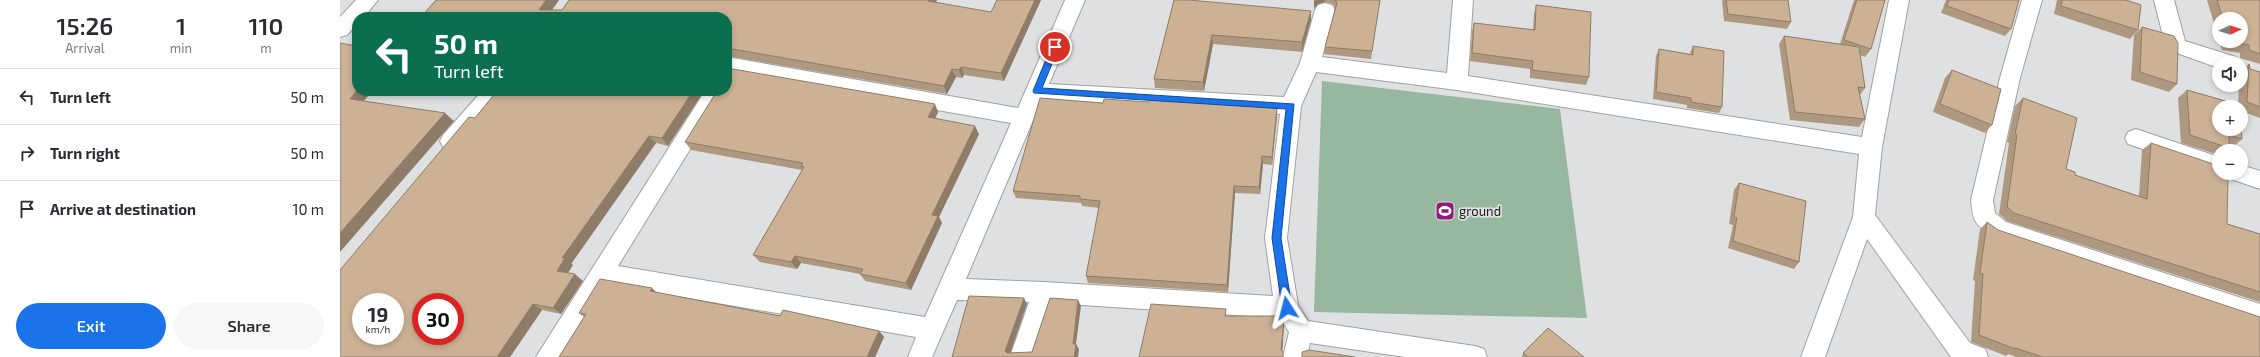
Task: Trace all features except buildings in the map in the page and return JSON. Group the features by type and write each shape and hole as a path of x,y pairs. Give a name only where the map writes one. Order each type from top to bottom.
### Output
{"street":[{"path":"357,12 368,0"},
{"path":"920,357 1024,117 1037,91 1075,0"},
{"path":"1457,82 1463,0"},
{"path":"1813,357 1864,217 1871,147 1899,0"},
{"path":"2032,0 2010,78 1982,200 1984,218 1999,229 2260,316"},
{"path":"2164,0 2173,36 2178,46 2212,57"},
{"path":"1295,357 1301,331 1287,308 1276,238 1291,106 1310,63 1325,10"},
{"path":"340,30 352,17"},
{"path":"1310,63 1457,82 1871,147"},
{"path":"732,68 1024,117"},
{"path":"1037,91 1291,106"},
{"path":"437,157 490,96"},
{"path":"548,357 713,96"},
{"path":"2136,138 2212,164"},
{"path":"2248,176 2260,180"},
{"path":"1864,217 1961,351 1976,357"},
{"path":"601,273 932,329"},
{"path":"949,289 1044,292 1287,308"},
{"path":"1022,357 1044,292"},
{"path":"1301,331 1442,354 1475,357"}],"green space":[{"name":"ground","path":"1322,81 1560,109 1587,318 1314,312"}],"place":[{"name":"ground","path":"1445,211"}],"route":[{"path":"1055,47 1037,91 1291,106 1276,238 1287,308"}]}
